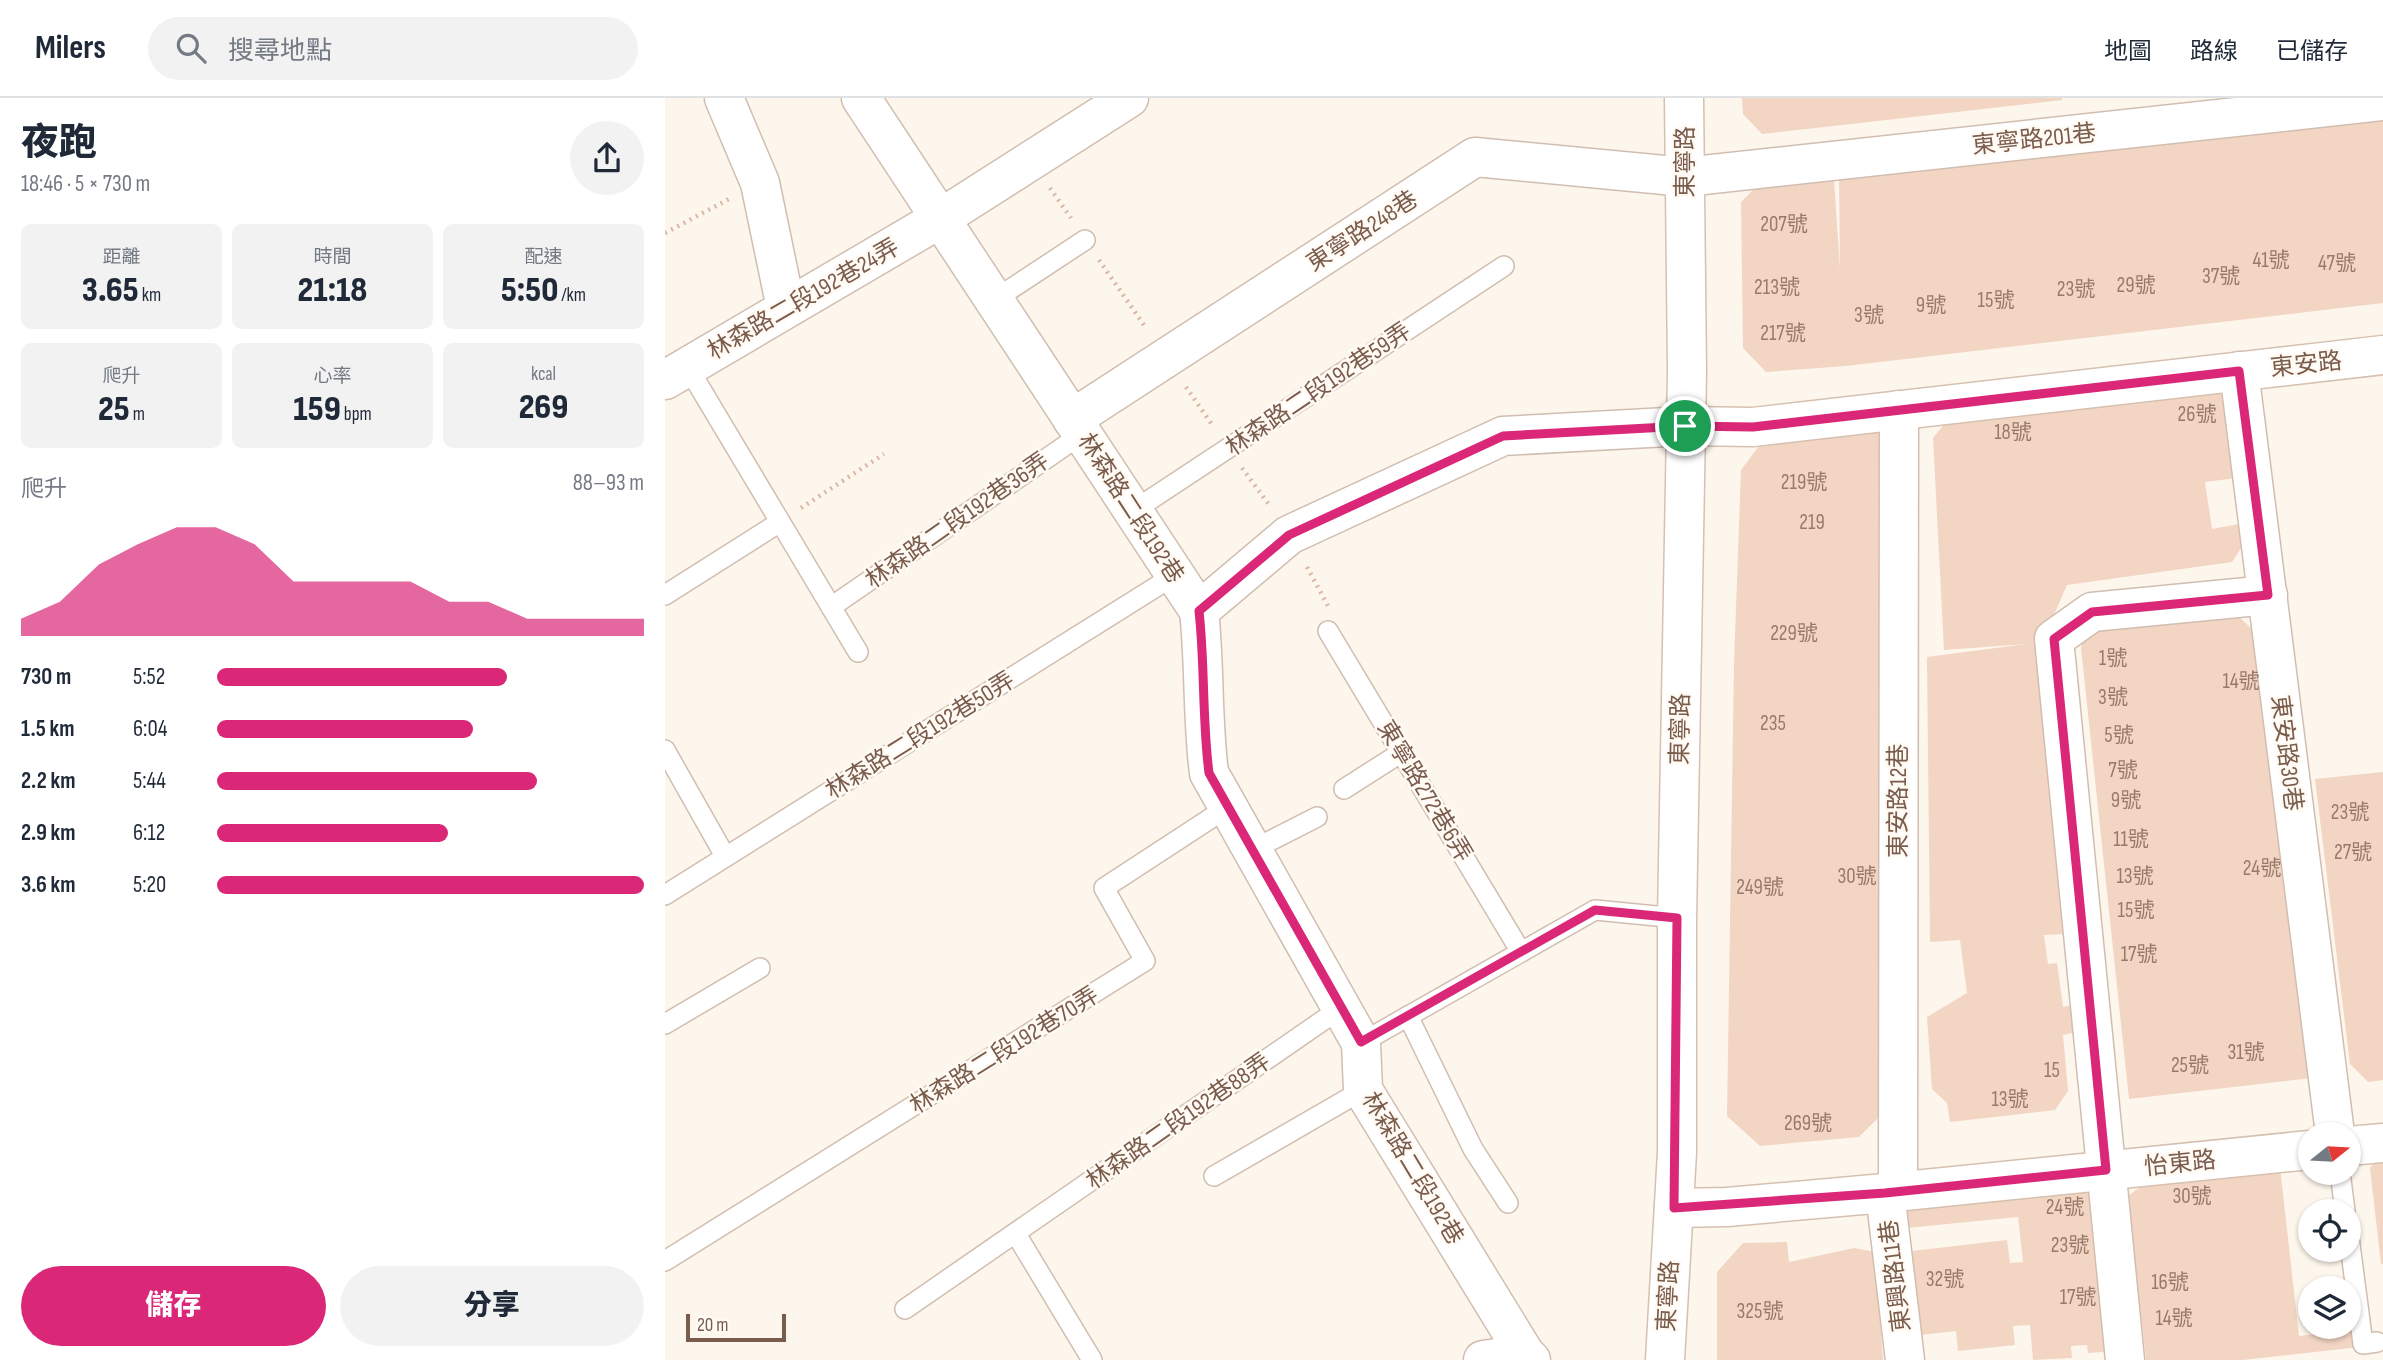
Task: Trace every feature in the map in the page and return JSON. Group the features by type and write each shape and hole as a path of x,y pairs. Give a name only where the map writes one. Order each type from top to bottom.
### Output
{"street":[{"path":"724,98 760,183 786,308"},
{"name":"林森路二段192巷","path":"861,98 1199,611 1209,773 1361,1042 1363,1090 1528,1357"},
{"name":"林森路二段192巷24弄","path":"676,373 940,218 1129,98"},
{"name":"東寧路","path":"1665,1360 1674,1208 1685,426 1684,98"},
{"name":"東寧路201巷","path":"1685,177 2383,101"},
{"name":"東寧路248巷","path":"1077,426 1475,157 1685,177"},
{"name":"東安路","path":"1199,611 1289,535 1503,436 1685,426 1753,427 2383,355"},
{"name":"東安路30巷","path":"2239,371 2334,1122"},
{"name":"東安路12巷","path":"1891,1192 1899,410"},
{"path":"2125,1360 2054,639 2092,612 2268,595"},
{"path":"2361,1145 2383,1143"},
{"name":"怡東路","path":"1674,1208 1891,1192 2298,1151"},
{"name":"東興路11巷","path":"1891,1192 1905,1360"},
{"path":"1483,1360 1528,1357"}],"lane":[{"path":"994,300 1086,240"},
{"name":"林森路二段192巷59弄","path":"1133,511 1504,266"},
{"path":"676,373 780,522 858,652"},
{"name":"林森路二段192巷36弄","path":"831,607 1077,426"},
{"path":"665,595 780,522"},
{"name":"林森路二段192巷50弄","path":"665,895 1175,575"},
{"name":"東寧路272巷6弄","path":"1328,631 1521,952"},
{"path":"665,750 725,856"},
{"path":"1344,789 1402,752"},
{"name":"林森路二段192巷70弄","path":"665,1261 1145,961 1104,888 1228,807"},
{"path":"1252,850 1317,817"},
{"path":"1361,1042 1595,910 1677,918"},
{"path":"665,1024 760,968"},
{"name":"林森路二段192巷88弄","path":"905,1309 1341,1008"},
{"path":"1408,1016 1473,1149 1508,1203"},
{"path":"1214,1176 1363,1090"},
{"path":"1016,1234 1092,1360"},
{"path":"2352,1262 2363,1344 2377,1342"}],"path":[{"path":"665,233 760,183"},
{"path":"780,522 884,454"},
{"path":"1289,535 1338,622 1328,631"}],"building":[{"path":"1742,98 2062,100 1762,134 1743,114"},
{"path":"2383,118 2383,303 1846,366 1766,372 1743,348 1741,202 1760,183 1834,180 1840,269 1839,174"},
{"path":"2209,386 2229,400 2236,478 2205,482 2212,529 2239,524 2243,545 2232,562 2067,585 2042,642 2065,934 2044,935 2048,964 2057,963 2063,1007 2075,1004 2078,1032 2063,1035 2068,1091 2055,1110 1950,1122 1947,1103 1932,1089 1927,1017 1967,993 1960,940 1930,942 1927,657 2026,644 1944,650 1933,438 1954,412"},
{"path":"1878,424 1888,442 1881,1115 1859,1137 1760,1146 1727,1116 1734,664 1741,470 1764,439"},
{"path":"2235,613 2260,637 2311,1078 2129,1099 2081,648 2084,635 2114,626"},
{"path":"2383,772 2383,1080 2368,1082 2350,1064 2315,779"},
{"path":"2383,1152 2383,1264 2381,1264 2370,1168"},
{"path":"2280,1167 2298,1339 2359,1339 2360,1347 2243,1360 2146,1360 2128,1196 2148,1181"},
{"path":"2088,1182 2117,1351 2088,1353 2087,1345 2071,1346 2072,1358 2033,1360 2030,1325 2013,1326 2015,1345 1958,1351 1956,1331 1921,1335 1912,1251 2007,1240 2010,1263 2023,1262 2018,1217 1907,1228 1904,1201"},
{"path":"1787,1242 1789,1262 1854,1248 1875,1252 1883,1360 1717,1360 1717,1272 1743,1243"}],"route":[{"path":"2239,371 2268,595 2092,612 2054,639 2106,1170 1727,1207 1674,1208 1677,1152 1677,918 1595,910 1361,1042 1341,1008 1209,773 1199,611 1289,535 1503,436 1685,426 1753,427 2239,371"}]}
